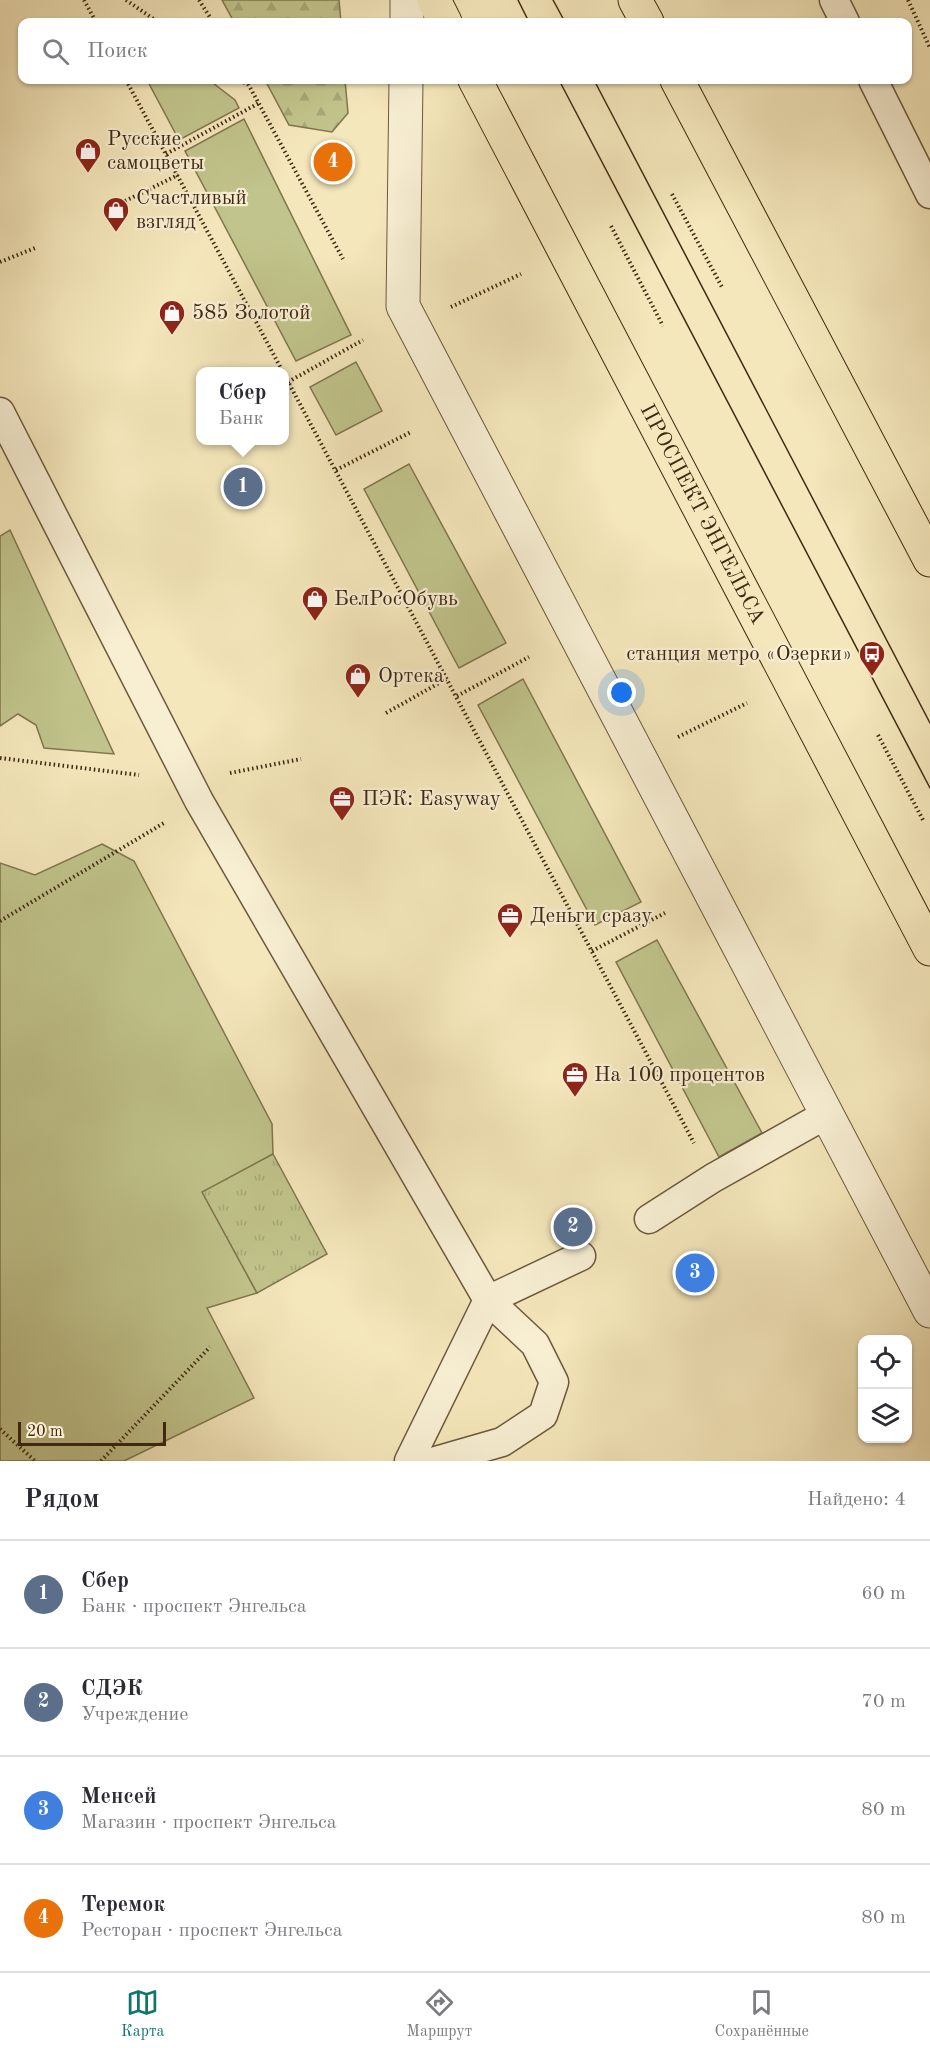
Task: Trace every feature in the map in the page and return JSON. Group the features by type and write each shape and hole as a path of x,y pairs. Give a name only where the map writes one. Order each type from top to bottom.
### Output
{"main road":[{"path":"434,0 444,18"},
{"path":"635,0 645,18"},
{"name":"ПРОСПЕКТ ЭНГЕЛЬСА","path":"477,84 930,949"},
{"path":"679,84 930,560"}],"street":[{"path":"407,0 407,18"},
{"path":"406,84 403,306 930,1311"}],"lane":[{"path":"834,0 843,18"},
{"path":"875,84 930,194"},
{"path":"0,412 195,791 488,1300 535,1344 554,1382 543,1415 502,1442 436,1461"},
{"path":"649,1219 713,1178 827,1114"},
{"path":"409,1461 488,1300 581,1256"}],"path":[{"path":"84,0 94,18"},
{"path":"126,0 152,18"},
{"path":"199,0 210,18"},
{"path":"908,0 930,48"},
{"path":"128,84 280,367"},
{"path":"246,84 251,87"},
{"path":"249,84 343,259"},
{"path":"166,154 259,103"},
{"path":"121,203 178,175"},
{"path":"672,194 723,289"},
{"path":"611,226 663,326"},
{"path":"0,262 35,248"},
{"path":"451,306 521,274"},
{"path":"289,381 363,340"},
{"path":"289,384 458,696 713,1178"},
{"path":"336,470 411,432"},
{"path":"458,696 529,657"},
{"path":"386,713 448,678"},
{"path":"676,738 747,703"},
{"path":"878,735 923,820"},
{"path":"0,758 195,791"},
{"path":"0,921 195,791 301,759"},
{"path":"592,951 665,913"},
{"path":"101,1461 210,1347"},
{"path":"0,1429 35,1461"}],"green space":[{"path":"222,0 339,0 341,18 232,18"},
{"path":"149,84 214,84 235,100 239,108 179,140"},
{"path":"267,84 345,84 348,113 332,132 289,125"},
{"path":"244,119 351,335 296,361 185,151"},
{"path":"356,362 382,411 336,435 310,387"},
{"path":"409,464 506,643 459,668 364,489"},
{"path":"10,530 114,754 44,748 36,725 18,714 0,726 0,536"},
{"path":"523,679 641,902 595,925 478,705"},
{"path":"102,844 134,861 272,1124 273,1154 203,1193 257,1293 207,1308 254,1398 124,1461 0,1461 0,863 35,875"},
{"path":"657,940 762,1133 719,1157 616,962"},
{"path":"273,1154 327,1254 257,1293 202,1192"}],"tram line":[{"path":"518,0 527,18"},
{"path":"553,0 563,18"},
{"path":"561,84 930,788"},
{"path":"596,84 930,723"}],"place":[{"name":"Теремок","path":"333,162"},
{"name":"Русские самоцветы","path":"88,174"},
{"name":"Счастливый взгляд","path":"116,233"},
{"name":"585 Золотой","path":"172,336"},
{"name":"Сбер","path":"243,487"},
{"name":"БелРосОбувь","path":"315,622"},
{"name":"станция метро «Озерки»","path":"872,677"},
{"name":"Ортека","path":"358,699"},
{"name":"ПЭК: Easyway","path":"342,822"},
{"name":"Деньги сразу","path":"510,939"},
{"name":"На 100 процентов","path":"575,1098"},
{"name":"СДЭК","path":"573,1227"},
{"name":"Менсей","path":"695,1273"}]}
